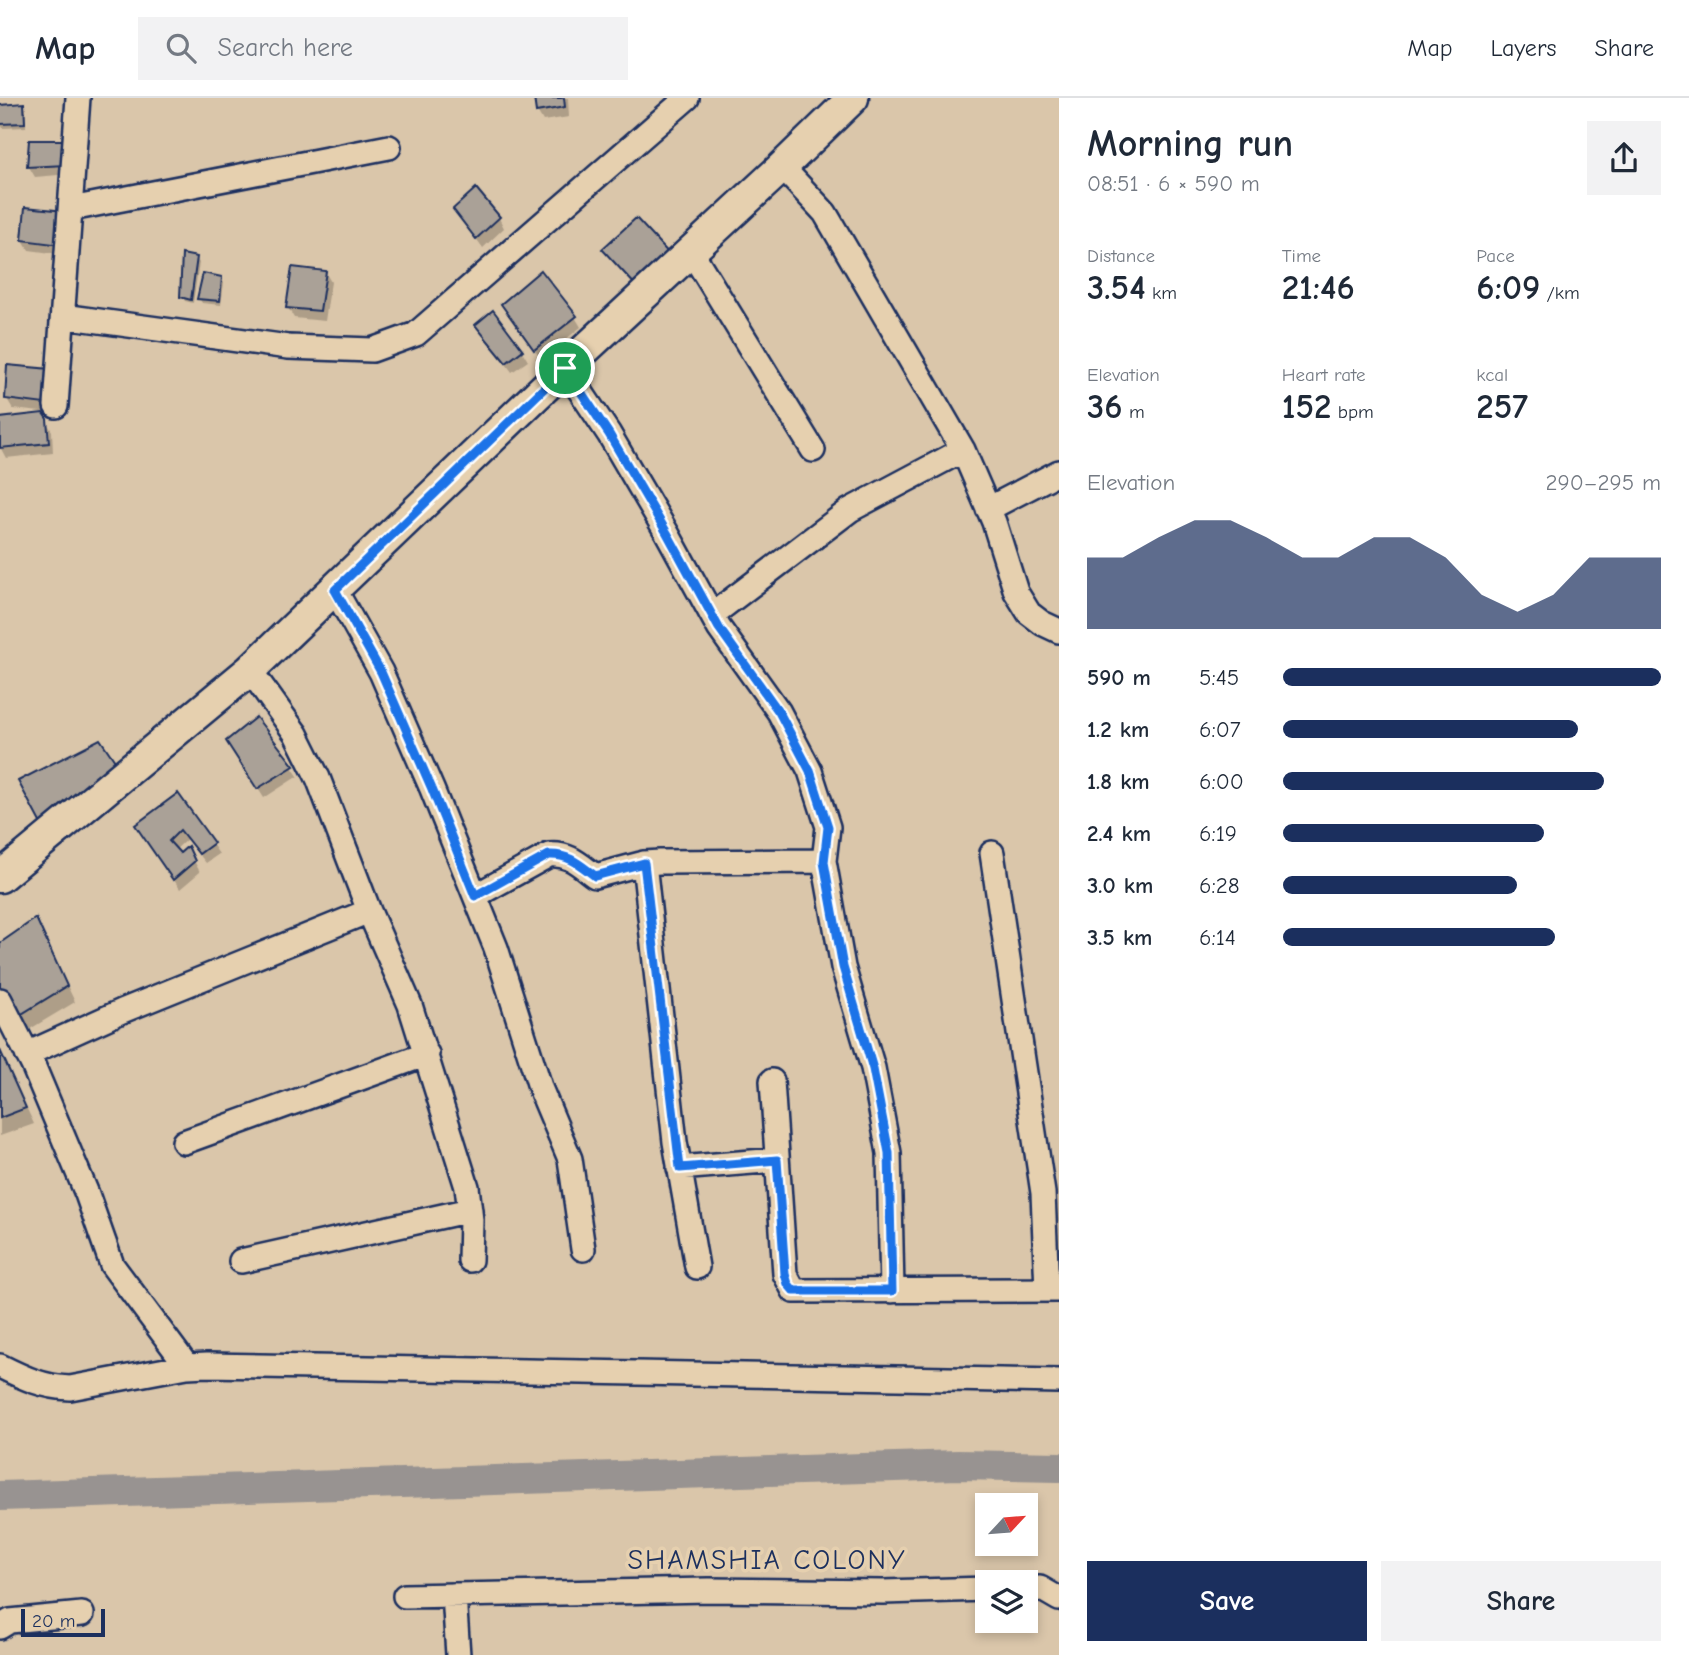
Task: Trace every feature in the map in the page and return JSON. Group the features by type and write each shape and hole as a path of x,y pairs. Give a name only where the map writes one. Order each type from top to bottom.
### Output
{"street":[{"path":"56,406 78,98"},
{"path":"63,316 288,347 372,350 416,334 687,98"},
{"path":"0,877 250,670 565,368 853,98"},
{"path":"71,209 389,147"},
{"path":"782,167 825,214 963,450 988,509 1016,592 1029,613 1059,631"},
{"path":"691,251 814,450"},
{"path":"565,368 609,434 712,615 779,712 810,771 828,827 824,862 843,967 873,1069 889,1153 892,1291"},
{"path":"712,615 850,510 963,450"},
{"path":"988,509 1059,471"},
{"path":"335,590 381,672 496,948 541,1090 570,1159 583,1249"},
{"path":"250,670 296,734 318,778 369,911 410,1005 467,1187 470,1260"},
{"path":"772,1081 785,1274 794,1291 1053,1290 1043,1193 992,853"},
{"path":"475,896 549,855 559,854 570,857 595,876 644,863 824,862"},
{"path":"644,863 680,1168 698,1267"},
{"path":"27,1054 122,1012 369,911"},
{"path":"0,1000 27,1054 87,1194 111,1265 187,1366"},
{"path":"184,1142 427,1054"},
{"path":"680,1168 777,1160"},
{"path":"241,1261 470,1210"},
{"path":"0,1366 37,1384 52,1388 70,1388 187,1366 1059,1381"},
{"path":"1038,1588 1059,1599"},
{"path":"405,1596 709,1590 975,1590"},
{"path":"454,1595 458,1655"},
{"path":"0,1627 10,1621 82,1614"}],"building":[{"path":"534,98 564,98 565,107 536,112"},
{"path":"24,103 25,123 0,124 0,105"},
{"path":"29,140 63,140 66,165 27,167"},
{"path":"476,188 500,217 476,239 453,209"},
{"path":"25,207 65,211 61,245 22,240"},
{"path":"636,218 674,259 639,289 602,249"},
{"path":"182,254 197,257 191,300 180,297"},
{"path":"292,267 326,271 320,311 286,308"},
{"path":"541,270 577,316 534,350 501,304"},
{"path":"203,273 222,277 220,301 197,299"},
{"path":"493,310 523,350 506,363 475,325"},
{"path":"7,365 50,369 44,404 5,399"},
{"path":"43,413 47,419 49,443 0,448 0,418"},
{"path":"256,717 294,766 257,789 226,741"},
{"path":"100,739 119,767 43,828 18,781"},
{"path":"178,793 214,843 199,854 180,830 169,841 180,853 188,846 195,861 173,880 135,825"},
{"path":"36,918 67,986 15,1018 0,989 0,943"},
{"path":"0,1050 26,1108 0,1118"}],"waterway":[{"path":"0,1496 958,1465 1059,1467"}],"district":[{"name":"SHAMSHIA COLONY","path":"767,1559"}],"route":[{"path":"565,368 609,434 719,628 779,712 810,771 828,827 824,862 843,967 873,1069 889,1153 892,1291 794,1291 785,1274 777,1160 680,1168 644,863 595,876 570,857 549,855 475,896 381,672 335,590 565,368"}]}
